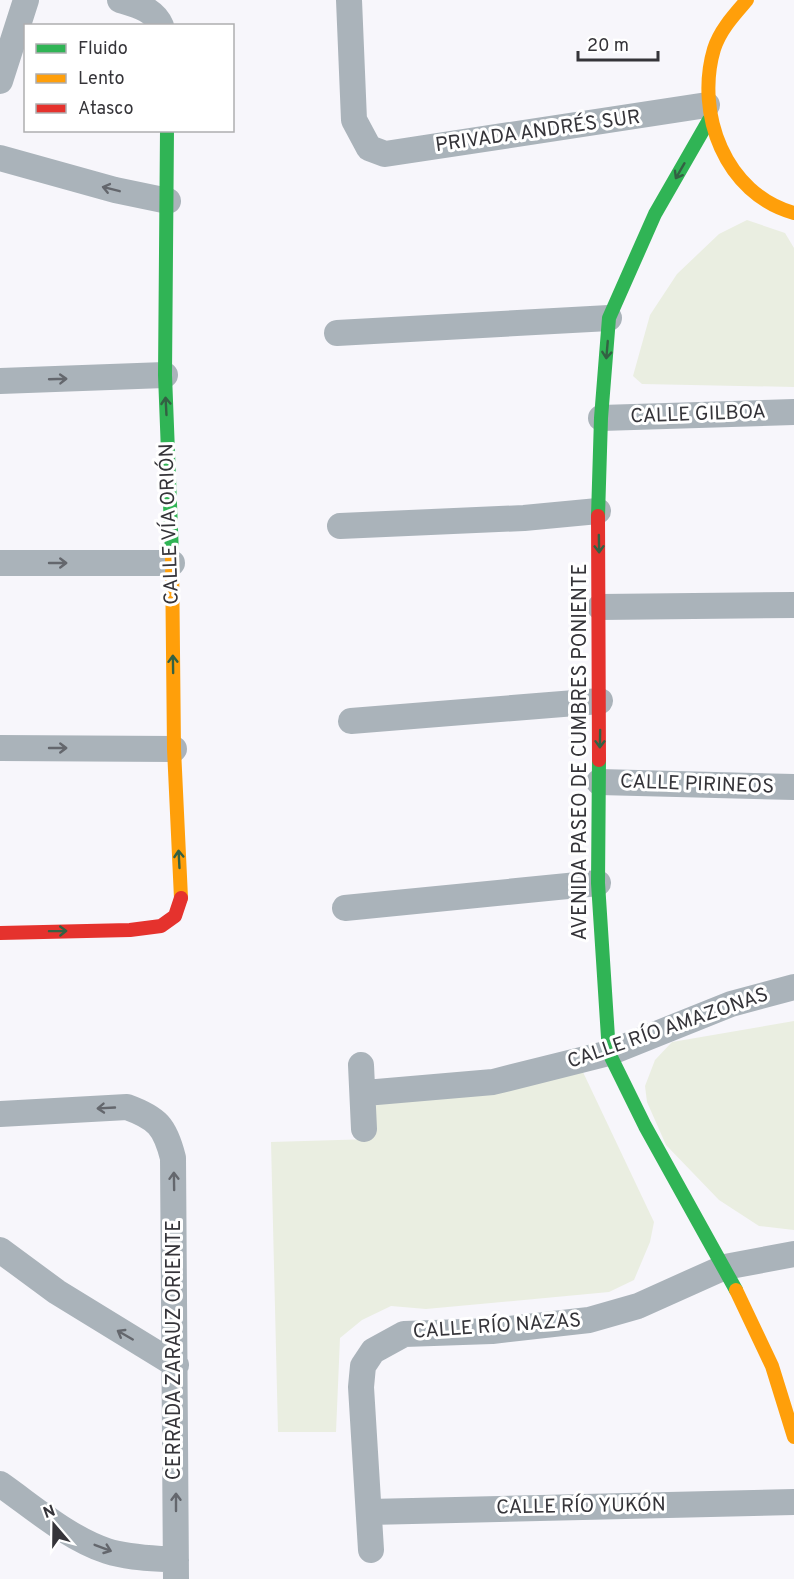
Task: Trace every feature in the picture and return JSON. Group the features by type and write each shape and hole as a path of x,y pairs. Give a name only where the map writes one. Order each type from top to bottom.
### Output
{"street":[{"path":"0,81 26,0"},
{"path":"120,0 141,7 160,22"},
{"name":"PRIVADA ANDRÉS SUR","path":"349,0 354,120 369,148 385,154 708,113"},
{"path":"736,3 718,38 708,71 708,113 725,159 753,191 794,213"},
{"name":"AVENIDA PASEO DE CUMBRES PONIENTE","path":"708,113 655,214 609,318 601,418 598,511 600,607 598,883 609,1053 645,1126 725,1267 772,1366 794,1437"},
{"name":"CALLE VÍA ORIÓN","path":"0,933 130,930 161,926 176,916 181,901 174,749 172,564 165,375 167,132"},
{"path":"0,158 115,190 168,201"},
{"path":"337,333 609,318"},
{"path":"0,381 165,375"},
{"name":"CALLE GILBOA","path":"601,418 794,412"},
{"path":"340,526 524,518 598,511"},
{"path":"0,563 172,564"},
{"path":"600,607 794,605"},
{"path":"351,721 600,701"},
{"path":"0,748 174,749"},
{"name":"CALLE PIRINEOS","path":"599,782 794,788"},
{"path":"345,908 598,883"},
{"name":"CALLE RÍO AMAZONAS","path":"365,1093 493,1082 609,1053 731,1004 794,987"},
{"path":"362,1065 365,1093 364,1130"},
{"name":"CERRADA ZARAUZ ORIENTE","path":"0,1114 127,1107 146,1113 160,1124 173,1158 176,1570"},
{"path":"0,1250 86,1311 176,1365"},
{"name":"CALLE RÍO NAZAS","path":"369,1512 362,1388 363,1366 373,1351 404,1334 492,1331 589,1320 638,1306 725,1267 794,1254"},
{"path":"0,1484 81,1539 106,1550 176,1570"},
{"name":"CALLE RÍO YUKÓN","path":"369,1512 794,1502"},
{"path":"369,1512 371,1550"}],"shaded area":[{"path":"747,220 785,233 794,248 794,387 642,384 633,376 650,315 677,274 719,234"},
{"path":"794,1021 794,1230 759,1226 719,1200 666,1145 647,1102 645,1086 655,1060 672,1042"},
{"path":"582,1070 654,1222 650,1242 634,1280 609,1292 426,1309 391,1306 362,1320 340,1338 336,1432 278,1432 271,1142 372,1139 372,1094"}],"traffic: fast":[{"path":"598,516 601,418 609,318 655,214 709,120"},
{"path":"167,132 165,375 172,555"},
{"path":"599,760 598,883 609,1053 645,1126 736,1290"}],"traffic: slow":[{"path":"747,0 732,17 714,49 709,74 709,99 713,124 721,148 733,170 750,188 770,203 794,213"},
{"path":"172,555 174,749 181,898"},
{"path":"736,1290 772,1366 794,1437"}],"traffic: jam":[{"path":"598,516 599,760"},
{"path":"0,933 130,930 161,926 175,916 181,898"}]}
